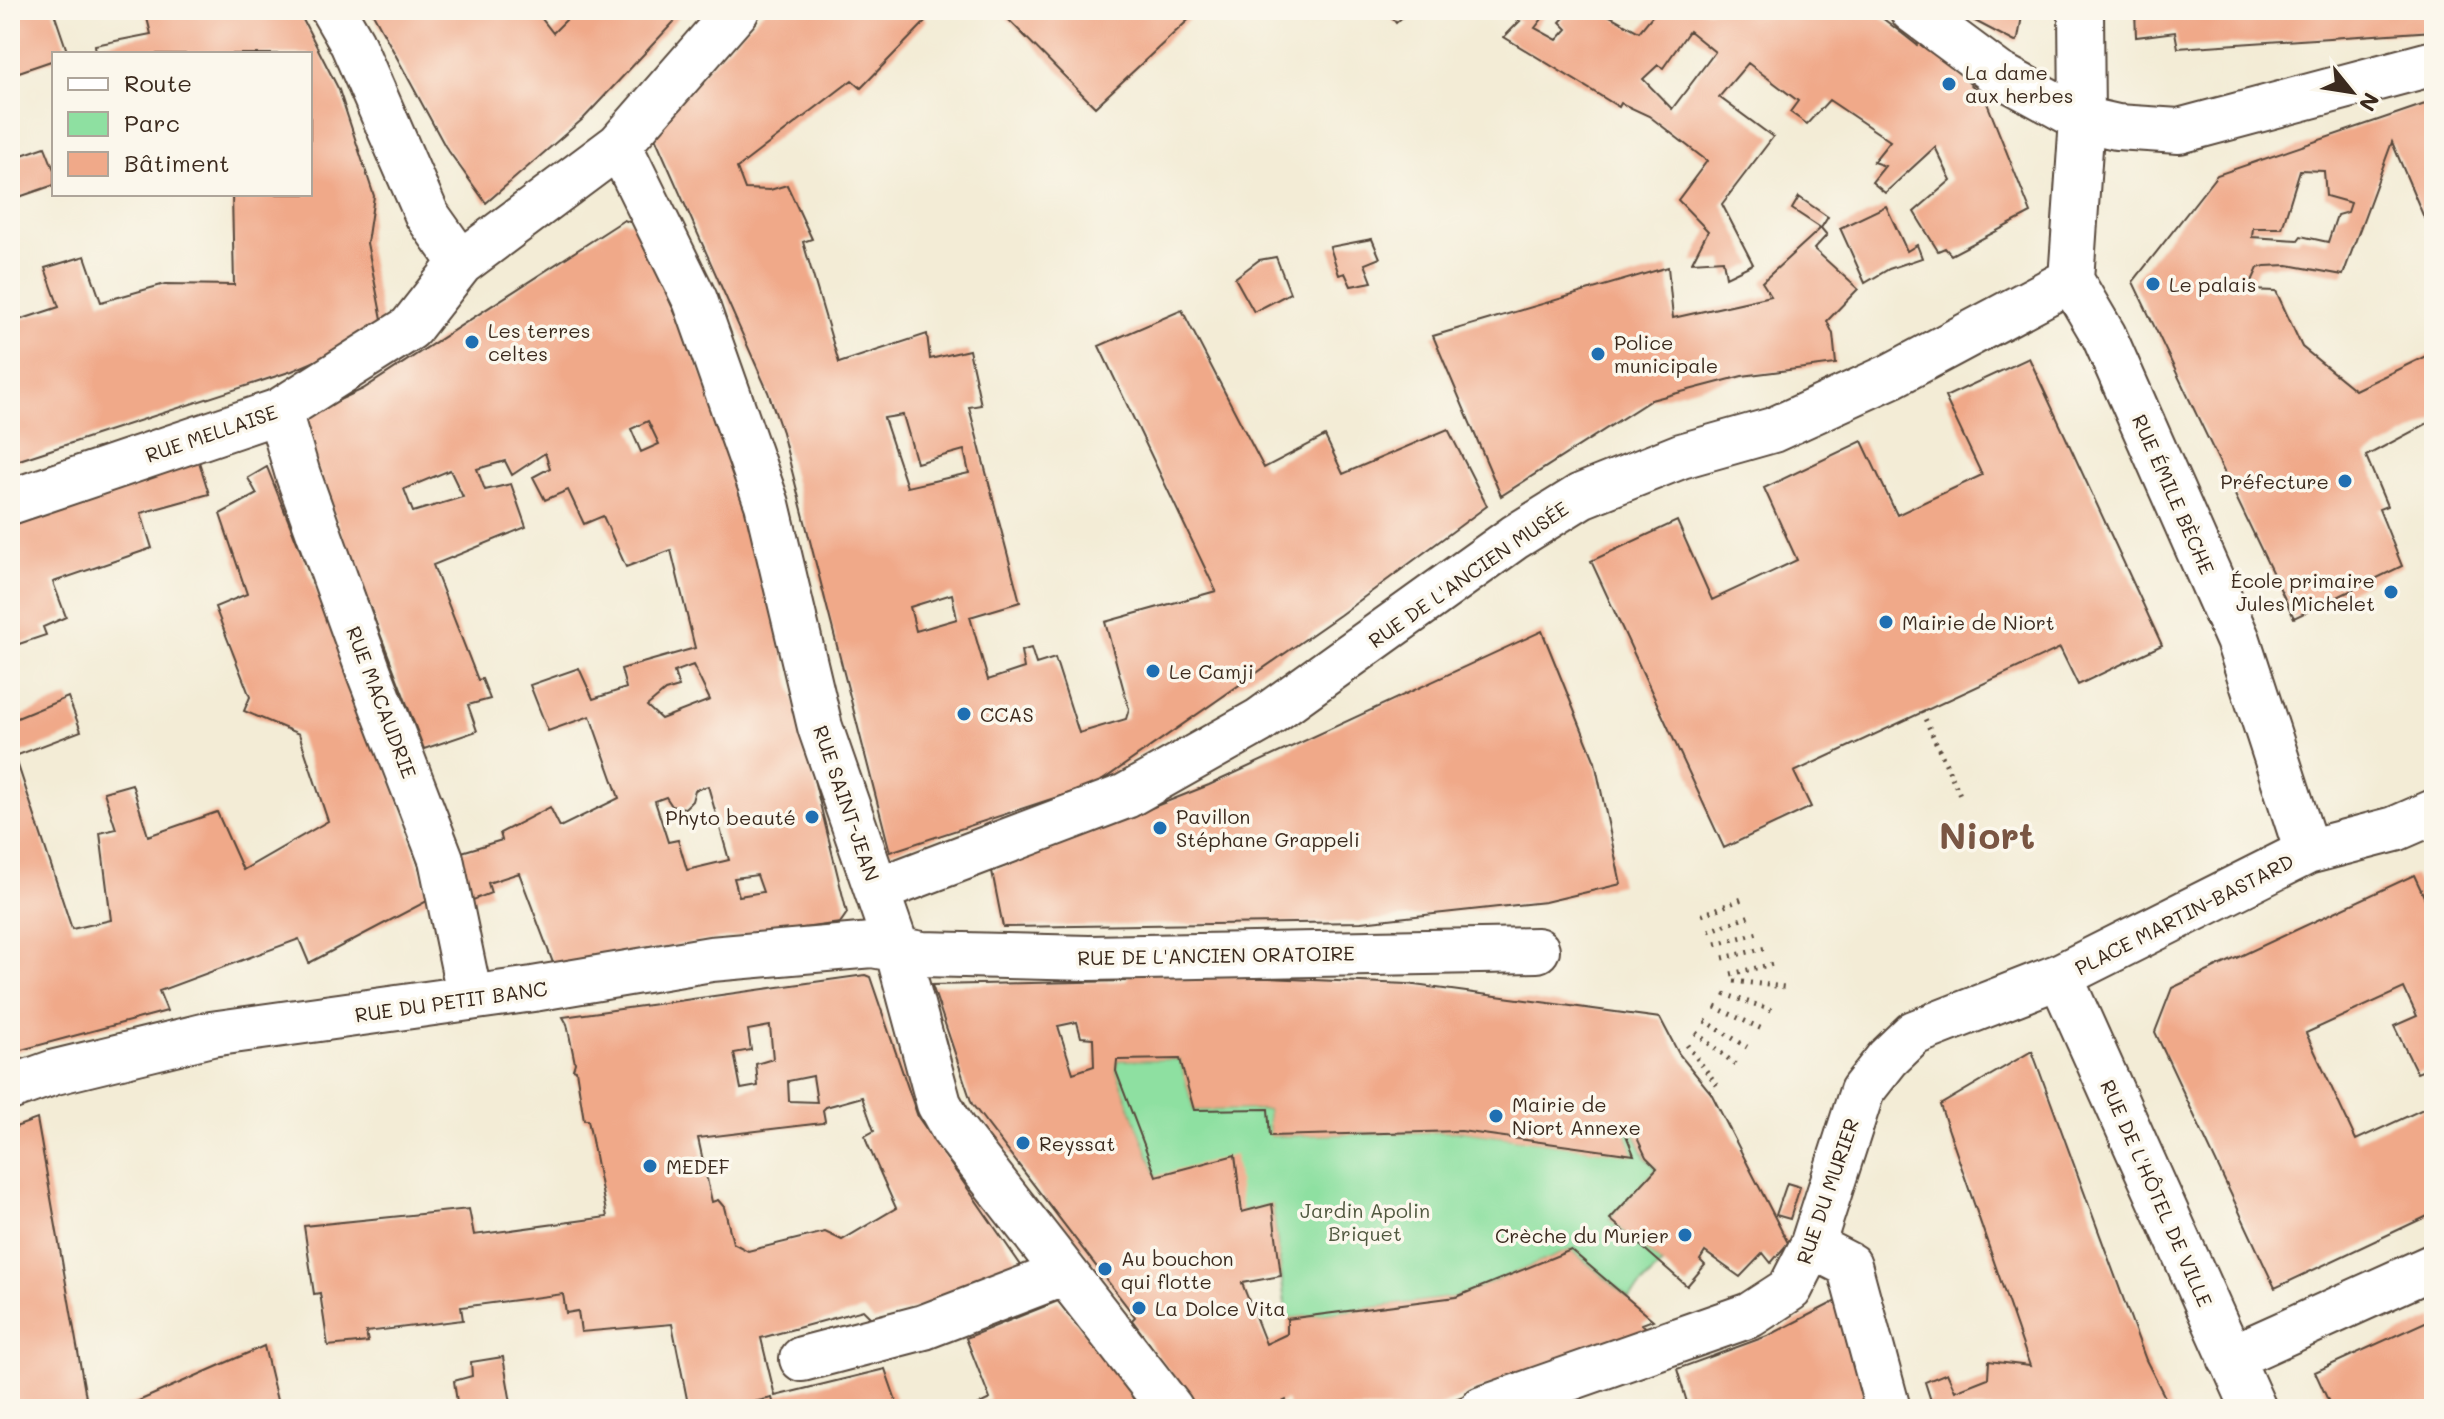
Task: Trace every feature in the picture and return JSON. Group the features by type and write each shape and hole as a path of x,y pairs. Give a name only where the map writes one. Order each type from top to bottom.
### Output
{"street":[{"path":"333,10 352,43 427,215 461,263"},
{"name":"RUE MELLAISE","path":"10,502 279,411 410,328 461,263 619,145 737,10"},
{"path":"1912,10 1997,73 2082,119 2117,127 2179,131 2434,63"},
{"path":"2071,280 2082,119 2082,18"},
{"name":"RUE SAINT-JEAN","path":"619,145 695,300 767,504 820,727 897,949 939,1104 953,1129 1171,1409"},
{"name":"RUE DE L'ANCIEN MUSÉE","path":"878,890 1139,788 1259,721 1515,537 1581,496 1681,456 1773,430 1891,376 2071,280"},
{"name":"RUE ÉMILE BÈCHE","path":"2071,280 2109,348 2238,640 2307,852"},
{"name":"RUE MACAUDRIE","path":"279,411 298,475 441,859 470,998"},
{"name":"PLACE MARTIN-BASTARD","path":"2060,976 2307,852 2395,829 2434,812"},
{"name":"RUE DU PETIT BANC","path":"10,1088 55,1072 211,1034 470,998 711,959 872,945 897,949"},
{"name":"RUE DE L'ANCIEN ORATOIRE","path":"897,949 922,954 1089,958 1537,950"},
{"name":"RUE DU MURIER","path":"1482,1409 1750,1315 1790,1289 1812,1246 1862,1091 1888,1058 1914,1033 2060,976"},
{"name":"RUE DE L'HÔTEL DE VILLE","path":"2060,976 2254,1409"},
{"path":"1812,1246 1849,1265 1888,1409"},
{"path":"2230,1358 2434,1266"},
{"path":"802,1359 924,1327 1065,1273"}],"path":[{"path":"1922,712 1962,799"},
{"path":"1702,915 1742,899"},
{"path":"1709,931 1750,916"},
{"path":"1716,944 1758,933"},
{"path":"1723,958 1766,948"},
{"path":"1731,974 1773,964"},
{"path":"1734,981 1785,987"},
{"path":"1724,994 1775,1011"},
{"path":"1715,1007 1762,1029"},
{"path":"1705,1021 1747,1047"},
{"path":"1696,1033 1735,1064"},
{"path":"1687,1045 1717,1085"}],"green space":[{"name":"Jardin Apolin Briquet","path":"1180,1059 1194,1110 1268,1109 1270,1136 1461,1131 1633,1154 1624,1130 1632,1127 1645,1157 1657,1168 1610,1219 1662,1264 1629,1298 1571,1250 1456,1297 1287,1319 1272,1205 1242,1212 1156,1176 1116,1071 1117,1060"}],"building":[{"path":"10,10 53,10 67,52 52,52 52,61 10,75"},
{"path":"145,10 298,10 339,90 374,196 367,243 383,324 346,348 292,371 10,463 10,308 16,321 59,307 45,268 85,256 101,302 165,284 234,285 232,196 312,196 312,52 96,52 95,45 151,34"},
{"path":"371,10 544,10 539,15 553,33 572,14 575,18 583,10 685,10 584,118 486,203 445,146"},
{"path":"765,10 916,10 927,20 861,88 852,80 737,168 745,189 770,190 787,185 812,239 803,242 839,363 927,334 930,359 969,350 981,405 969,407 1020,602 970,617 988,680 1024,668 1021,651 1031,648 1036,664 1055,658 1079,733 1126,719 1129,709 1105,622 1216,591 1099,346 1182,310 1264,468 1325,436 1343,474 1448,429 1487,506 1340,615 1097,784 890,852 782,432 768,392 650,126","holes":["903,415 917,463 964,450 969,473 907,487 884,418","952,594 957,619 916,631 910,607"]},
{"path":"999,10 1199,10 1095,107"},
{"path":"1386,10 1410,10 1396,23"},
{"path":"1498,10 1549,10 1535,28 1557,40 1567,29 1560,22 1571,10 1609,10 1606,14 1639,32 1657,10 1872,10 1917,45 1922,38 1985,98 2031,213 1951,255 1945,248 1938,251 1914,212 1951,180 1935,147 1885,193 1872,182 1885,166 1873,162 1890,141 1829,100 1807,124 1790,112 1798,101 1748,63 1719,97 1773,137 1722,204 1753,264 1726,277 1723,260 1692,262 1708,231 1678,200 1707,161 1649,116 1621,103 1619,107 1504,37 1520,21","holes":["1689,31 1715,52 1672,109 1643,79 1658,65 1663,68"]},
{"path":"1954,10 2023,10 2018,39 2015,42"},
{"path":"2135,10 2434,10 2434,31 2178,48 2175,32 2136,37"},
{"path":"2434,101 2434,241 2392,142 2343,275 2288,265 2265,266 2258,268 2248,290 2276,291 2302,347 2355,390 2434,352 2434,420 2366,456 2387,506 2379,509 2402,566 2294,618 2133,282 2217,175","holes":["2300,170 2324,171 2326,196 2351,203 2348,212 2337,215 2328,242 2301,236 2298,240 2252,237 2253,228 2282,228"]},
{"path":"45,147 52,165 52,186 10,200 10,159"},
{"path":"1799,197 1828,217 1821,228 1792,209"},
{"path":"1886,206 1907,251 1917,245 1922,258 1889,269 1865,283 1840,228"},
{"path":"624,220 635,224 728,431 847,913 840,923 691,943 555,968 519,873 488,883 491,893 468,902 455,854 502,840 500,833 550,807 560,827 619,798 590,716 548,731 530,685 579,668 593,699 626,688 621,669 695,648 671,550 626,567 603,516 584,524 568,490 545,500 533,477 550,468 545,453 512,475 505,461 477,469 485,490 511,484 526,527 433,565 478,680 482,679 490,699 468,705 477,731 424,749 298,419 363,389","holes":["648,421 659,444 641,452 631,429","450,470 463,497 413,512 404,489","693,665 710,700 661,719 647,706 665,691 679,687 674,672","708,786 729,860 687,870 678,840 668,842 655,801 666,797 672,806 685,808 692,801 695,790","757,875 763,892 739,896 734,878"]},
{"path":"1821,228 1827,235 1814,249 1858,289 1827,321 1833,334 1836,364 1742,376 1651,400 1501,496 1433,336 1668,267 1673,318 1771,296 1762,282"},
{"path":"1372,239 1380,258 1365,264 1372,282 1351,286 1345,273 1339,275 1330,247"},
{"path":"1276,257 1290,293 1254,312 1235,278 1259,260"},
{"name":"Mairie de Niort","path":"2029,358 2162,645 2078,685 2060,648 1794,772 1811,807 1724,848 1591,561 1677,521 1712,600 1797,560 1764,488 1862,441 1897,515 1982,475 1945,397"},
{"path":"196,452 209,494 141,513 152,548 53,582 66,617 43,627 46,635 10,647 10,512"},
{"path":"267,467 397,794 429,900 309,963 299,939 159,991 167,1011 10,1053 10,721 68,697 81,731 15,756 72,929 111,920 100,833 116,829 104,792 132,784 148,836 217,812 243,870 328,821 299,734 244,711 250,697 215,607 247,594 220,514 257,494 248,478"},
{"path":"1542,631 1595,762 1621,884 1545,902 1361,922 1003,927 992,871 1209,785"},
{"path":"2414,875 2434,918 2434,1084 2427,1069 2417,1073 2394,1026 2417,1016 2404,988 2306,1033 2356,1140 2434,1104 2434,1213 2275,1288 2155,1032 2172,988"},
{"path":"1130,972 1407,984 1660,1018 1679,1054 1711,1093 1788,1243 1771,1263 1763,1253 1740,1277 1705,1252 1700,1260 1705,1265 1687,1286 1610,1219 1657,1168 1646,1157 1632,1127 1624,1130 1634,1155 1461,1131 1270,1136 1268,1109 1194,1110 1180,1059 1117,1060 1116,1071 1156,1176 1235,1155 1242,1212 1272,1204 1281,1276 1242,1283 1266,1344 1287,1334 1287,1319 1456,1297 1571,1250 1653,1320 1642,1324 1650,1331 1519,1374 1430,1409 1290,1409 1286,1400 1268,1409 1197,1409 1132,1320 1135,1317 972,1104 932,985 1126,981","holes":["1077,1022 1081,1037 1093,1038 1094,1066 1073,1073 1058,1026"]},
{"path":"865,975 870,977 918,1117 1027,1274 874,1321 863,1310 761,1338 775,1396 885,1369 899,1409 775,1409 772,1398 721,1409 689,1409 672,1324 581,1332 578,1311 566,1313 563,1294 461,1307 463,1320 366,1332 368,1342 328,1346 320,1293 314,1294 304,1226 469,1209 474,1235 607,1217 588,1120 584,1120 576,1070 573,1069 575,1063 567,1024 563,1017","holes":["770,1026 773,1059 756,1064 758,1086 741,1089 734,1053 751,1050 748,1030","813,1076 817,1102 789,1101 788,1081","862,1097 874,1131 865,1136 867,1143 896,1208 842,1240 825,1232 748,1251 733,1243 724,1207 718,1200 712,1202 698,1138 822,1123 825,1121 823,1110"]},
{"path":"2032,1051 2146,1360 2171,1409 1911,1409 1931,1401 1925,1382 1947,1373 1955,1391 1988,1378 1989,1361 2030,1366 1940,1105"},
{"path":"37,1119 88,1409 10,1409 10,1129"},
{"path":"1787,1183 1800,1187 1790,1219 1776,1215"},
{"path":"1842,1298 1876,1409 1689,1409 1677,1369 1770,1335"},
{"path":"1058,1301 1115,1370 1140,1409 969,1409 990,1399 966,1338"},
{"path":"2434,1318 2434,1409 2332,1409 2315,1372"},
{"path":"264,1346 279,1409 113,1409 134,1403"},
{"path":"503,1357 512,1409 458,1409 454,1381 472,1376 471,1362"}],"place":[{"name":"La dame aux herbes","path":"1949,84"},
{"name":"Le palais","path":"2153,284"},
{"name":"Les terres celtes","path":"472,342"},
{"name":"Police municipale","path":"1598,354"},
{"name":"Préfecture","path":"2345,481"},
{"name":"École primaire Jules Michelet","path":"2391,592"},
{"name":"Mairie de Niort","path":"1886,622"},
{"name":"Le Camji","path":"1153,671"},
{"name":"CCAS","path":"964,714"},
{"name":"Phyto beauté","path":"812,817"},
{"name":"Pavillon Stéphane Grappeli","path":"1160,828"},
{"name":"Mairie de Niort Annexe","path":"1496,1116"},
{"name":"Reyssat","path":"1023,1143"},
{"name":"MEDEF","path":"650,1166"},
{"name":"Crèche du Murier","path":"1685,1235"},
{"name":"Au bouchon qui flotte","path":"1105,1269"},
{"name":"La Dolce Vita","path":"1139,1308"}],"district":[{"name":"Niort","path":"1987,834"}]}
